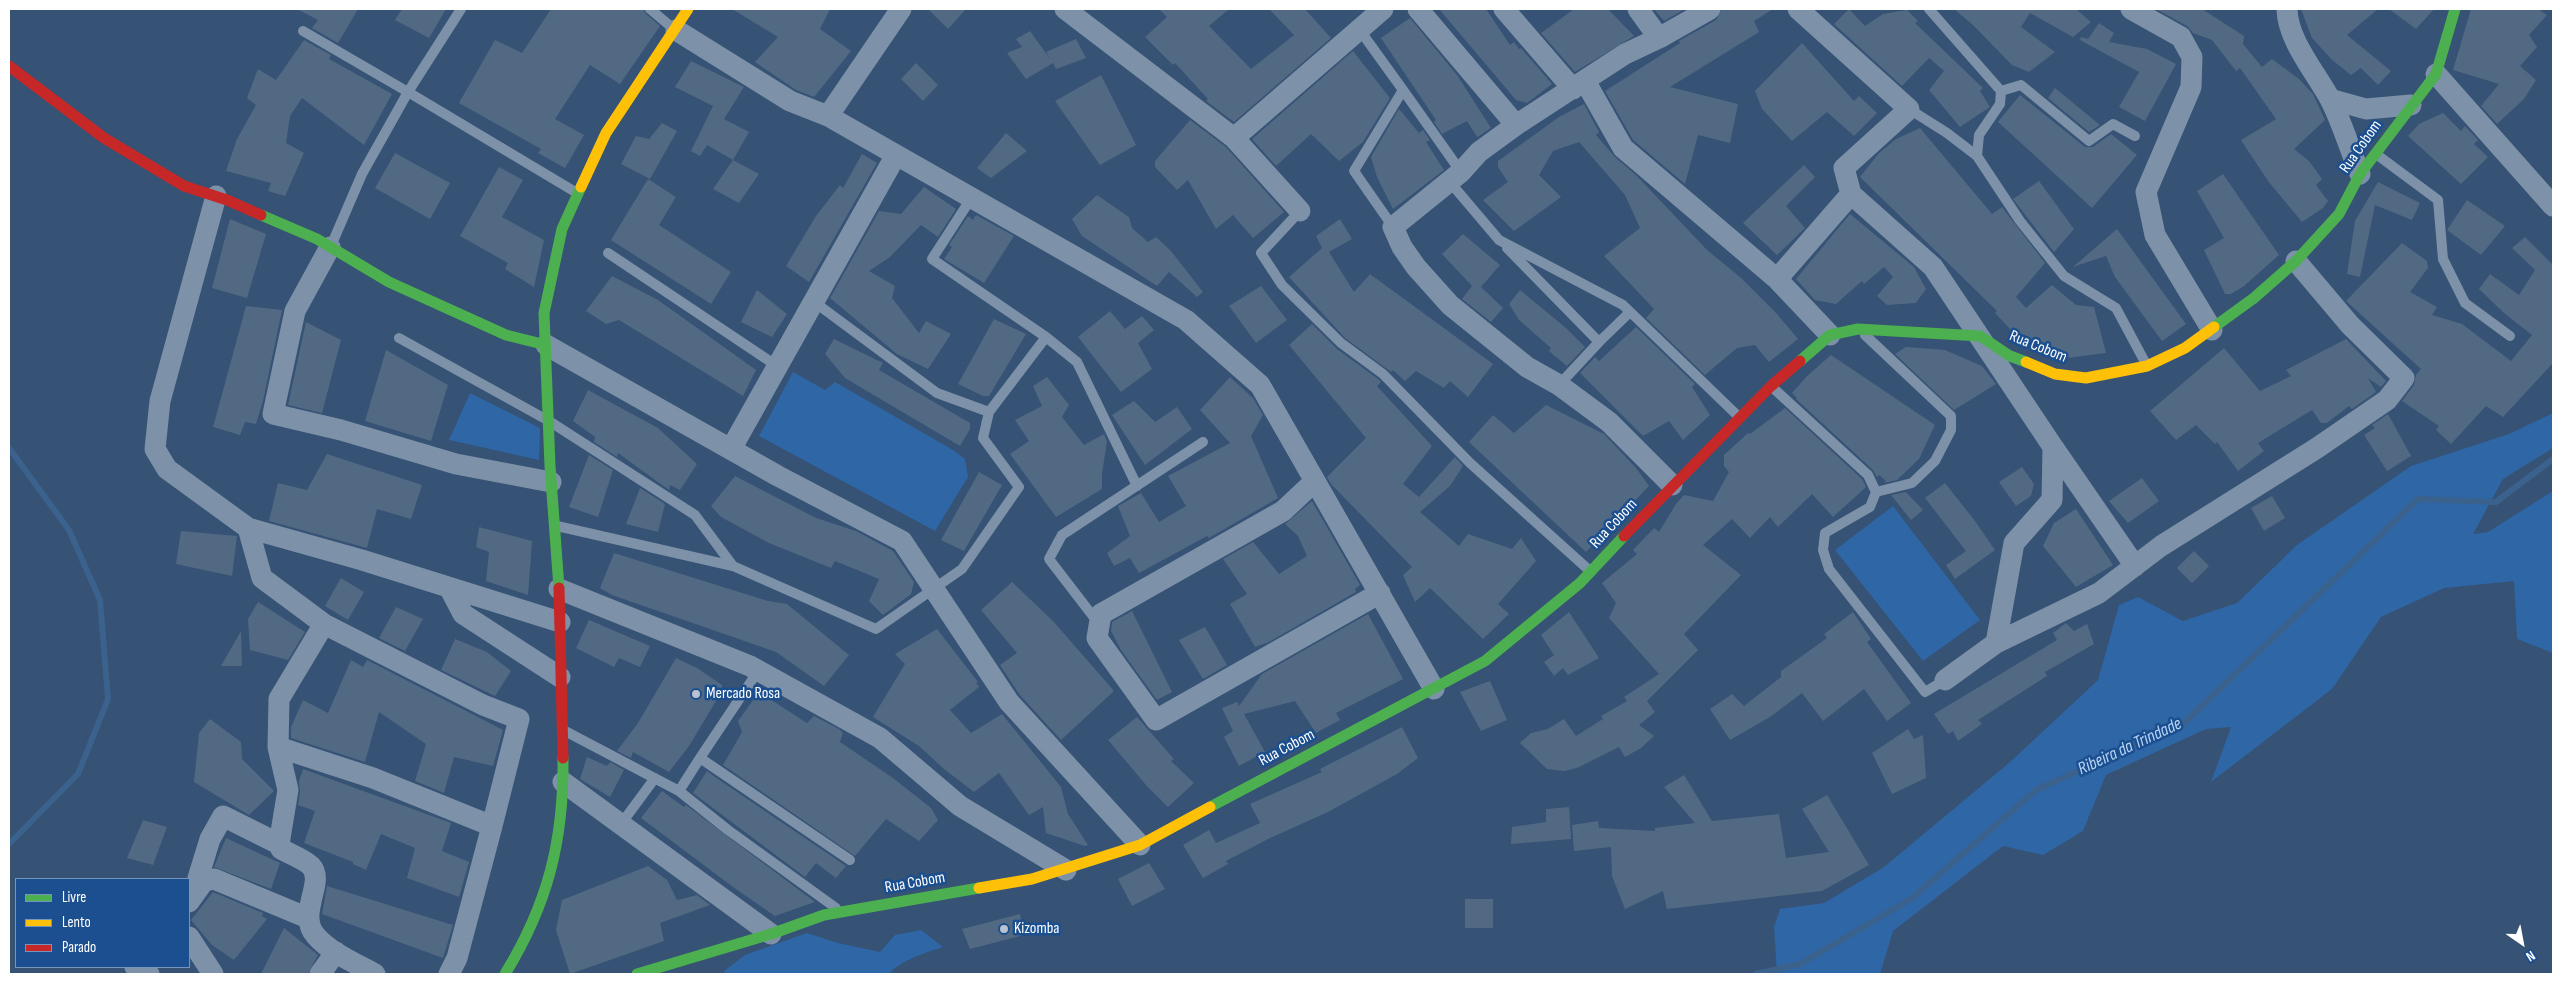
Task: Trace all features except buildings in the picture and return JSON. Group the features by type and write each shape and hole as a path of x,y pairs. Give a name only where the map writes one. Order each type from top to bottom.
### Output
{"street":[{"path":"505,974 526,940 552,870 560,833 564,782 561,729 560,589 548,421 544,313 560,238 606,133 676,30 688,9"},
{"path":"828,116 900,9"},
{"path":"1065,9 1234,138 1300,211"},
{"path":"1234,138 1383,9"},
{"path":"1418,9 1516,125"},
{"path":"1504,9 1579,85 1623,148 1777,279 1830,335"},
{"path":"1638,9 1659,38"},
{"path":"1672,485 1609,422 1559,385 1528,367 1450,305 1416,267 1402,247 1393,227 1455,177 1479,152 1516,125 1625,54 1659,38 1710,9"},
{"path":"1798,9 1909,109 1844,168 1851,194 1933,267 2135,566"},
{"path":"2131,9 2181,37 2192,57 2190,87 2146,192 2155,234 2212,330"},
{"path":"2287,9 2290,26 2314,74 2330,99 2360,174"},
{"name":"Rua Cobom","path":"637,974 771,934 824,915 1032,879 1140,846 1485,661 1590,572 1672,485 1772,386 1830,335 1858,329 1980,336 2010,356 2055,374 2086,378 2147,366 2185,348 2254,298 2296,261 2339,214 2360,174 2436,74 2455,9"},
{"path":"676,30 790,101 828,116 1186,320 1260,385 1434,688"},
{"path":"9,66 104,138 184,186 216,196 317,239 389,282 506,334 546,345 731,449 902,541 1009,702 1140,846"},
{"path":"2436,74 2529,182 2553,206"},
{"path":"2330,99 2366,109 2411,105"},
{"path":"731,449 812,301 896,155"},
{"path":"1777,279 1851,194"},
{"path":"216,196 160,401 155,449 167,469 248,528 362,560 560,622"},
{"path":"330,247 295,311 273,414 341,430 456,464 552,482"},
{"path":"1944,680 1996,643 2100,593 2162,546 2317,448 2387,400 2404,378 2350,325 2296,261"},
{"path":"1996,643 2014,543 2052,500 2053,447"},
{"path":"1315,481 1284,511 1101,614 1097,638 1156,720 1380,593"},
{"path":"248,528 262,578 324,624 483,705 519,719 457,958 449,974"},
{"path":"450,589 463,614 560,677"},
{"path":"560,589 758,671 880,738 960,806 1066,870"},
{"path":"324,624 279,699 278,746 288,790 279,844 281,849 311,866 317,876 308,918 315,935 336,952 374,974"},
{"path":"278,746 373,778 492,826"},
{"path":"564,782 771,934"},
{"path":"279,844 222,816 210,838 198,878 204,881 214,879 308,918"},
{"path":"190,901 204,881"},
{"path":"190,939 213,974"},
{"path":"320,974 336,952"},
{"path":"137,968 149,974"}],"lane":[{"path":"330,247 362,174 408,92 461,9"},
{"path":"650,9 676,30"},
{"path":"1929,9 2001,91 2000,104 1979,135 1977,156"},
{"path":"1359,29 1403,90 1455,177 1499,240 1599,342"},
{"path":"303,31 578,194"},
{"path":"2001,91 2021,85 2089,141 2114,124 2135,136"},
{"path":"1393,227 1354,171 1403,90"},
{"path":"1909,109 1948,133 1977,156 2020,221 2064,276 2116,308 2147,366"},
{"path":"2375,154 2438,200 2443,259 2465,302 2510,336"},
{"path":"972,197 932,259 1046,337 1077,362 1137,486"},
{"path":"1300,211 1261,253 1282,285 1341,343 1383,374 1470,463 1590,572"},
{"path":"1499,240 1622,305 1740,418"},
{"path":"608,253 777,366"},
{"path":"812,301 937,393 988,412"},
{"path":"1559,385 1630,312"},
{"path":"1858,329 1951,416 1951,430 1935,461 1912,483 1876,492"},
{"path":"555,525 733,566 876,629 962,569 1019,487 983,438 988,412 1046,337"},
{"path":"399,338 548,421 695,515 733,566"},
{"path":"1772,386 1868,475 1876,492 1870,507 1825,533 1823,550 1829,569 1925,692 1944,680"},
{"path":"1099,625 1049,558 1062,535 1203,442"},
{"path":"679,790 758,671"},
{"path":"561,729 679,790 728,830 841,912"},
{"path":"700,758 850,860"},
{"path":"621,824 655,778"}],"shaded area":[{"path":"793,372 825,390 835,382 953,450 965,459 968,477 935,531 759,436"},
{"path":"470,393 540,428 539,460 449,440"},
{"path":"2553,413 2553,448 2503,479 2473,534 2488,532 2553,491 2553,653 2517,639 2514,581 2444,588 2381,617 2332,689 2211,782 2231,727 2206,729 2106,775 2083,831 2043,855 2003,846 1893,931 1880,974 1777,974 1774,927 1780,909 1824,903 1884,867 2010,762 2098,680 2119,605 2138,597 2183,621 2237,603 2297,545 2411,466 2509,434"},
{"path":"1893,506 1980,620 1923,661 1835,550"},
{"path":"921,930 943,947 907,961 889,974 725,974 724,971 745,955 807,933 838,943 880,952 895,935"}],"waterway":[{"path":"9,448 69,530 100,600 108,699 78,774 9,844"},
{"name":"Ribeira da Trindade","path":"1756,974 1800,964 1911,899 2036,790 2184,723 2418,499 2496,502 2553,459"}],"traffic: fast":[{"path":"2214,327 2254,298 2296,261 2339,214 2360,174 2436,74 2455,9"},
{"path":"559,588 550,466 544,313 562,229 581,187"},
{"path":"261,215 317,239 389,282 506,335 546,345"},
{"path":"1800,361 1830,335 1858,329 1980,336 2010,356 2026,362"},
{"path":"1210,807 1485,661 1580,583 1624,536"},
{"path":"505,974 520,948 543,897 556,844 563,788 563,758"},
{"path":"637,974 771,934 824,915 979,888"}],"traffic: slow":[{"path":"581,187 606,133 688,9"},
{"path":"2026,362 2055,374 2086,378 2147,366 2185,348 2214,327"},
{"path":"979,888 1032,879 1140,845 1210,807"}],"traffic: jam":[{"path":"9,66 104,138 184,186 227,200 261,215"},
{"path":"1624,536 1771,386 1800,361"},
{"path":"559,588 563,758"}],"place":[{"name":"Mercado Rosa","path":"696,694"},
{"name":"Kizomba","path":"1004,929"}]}
